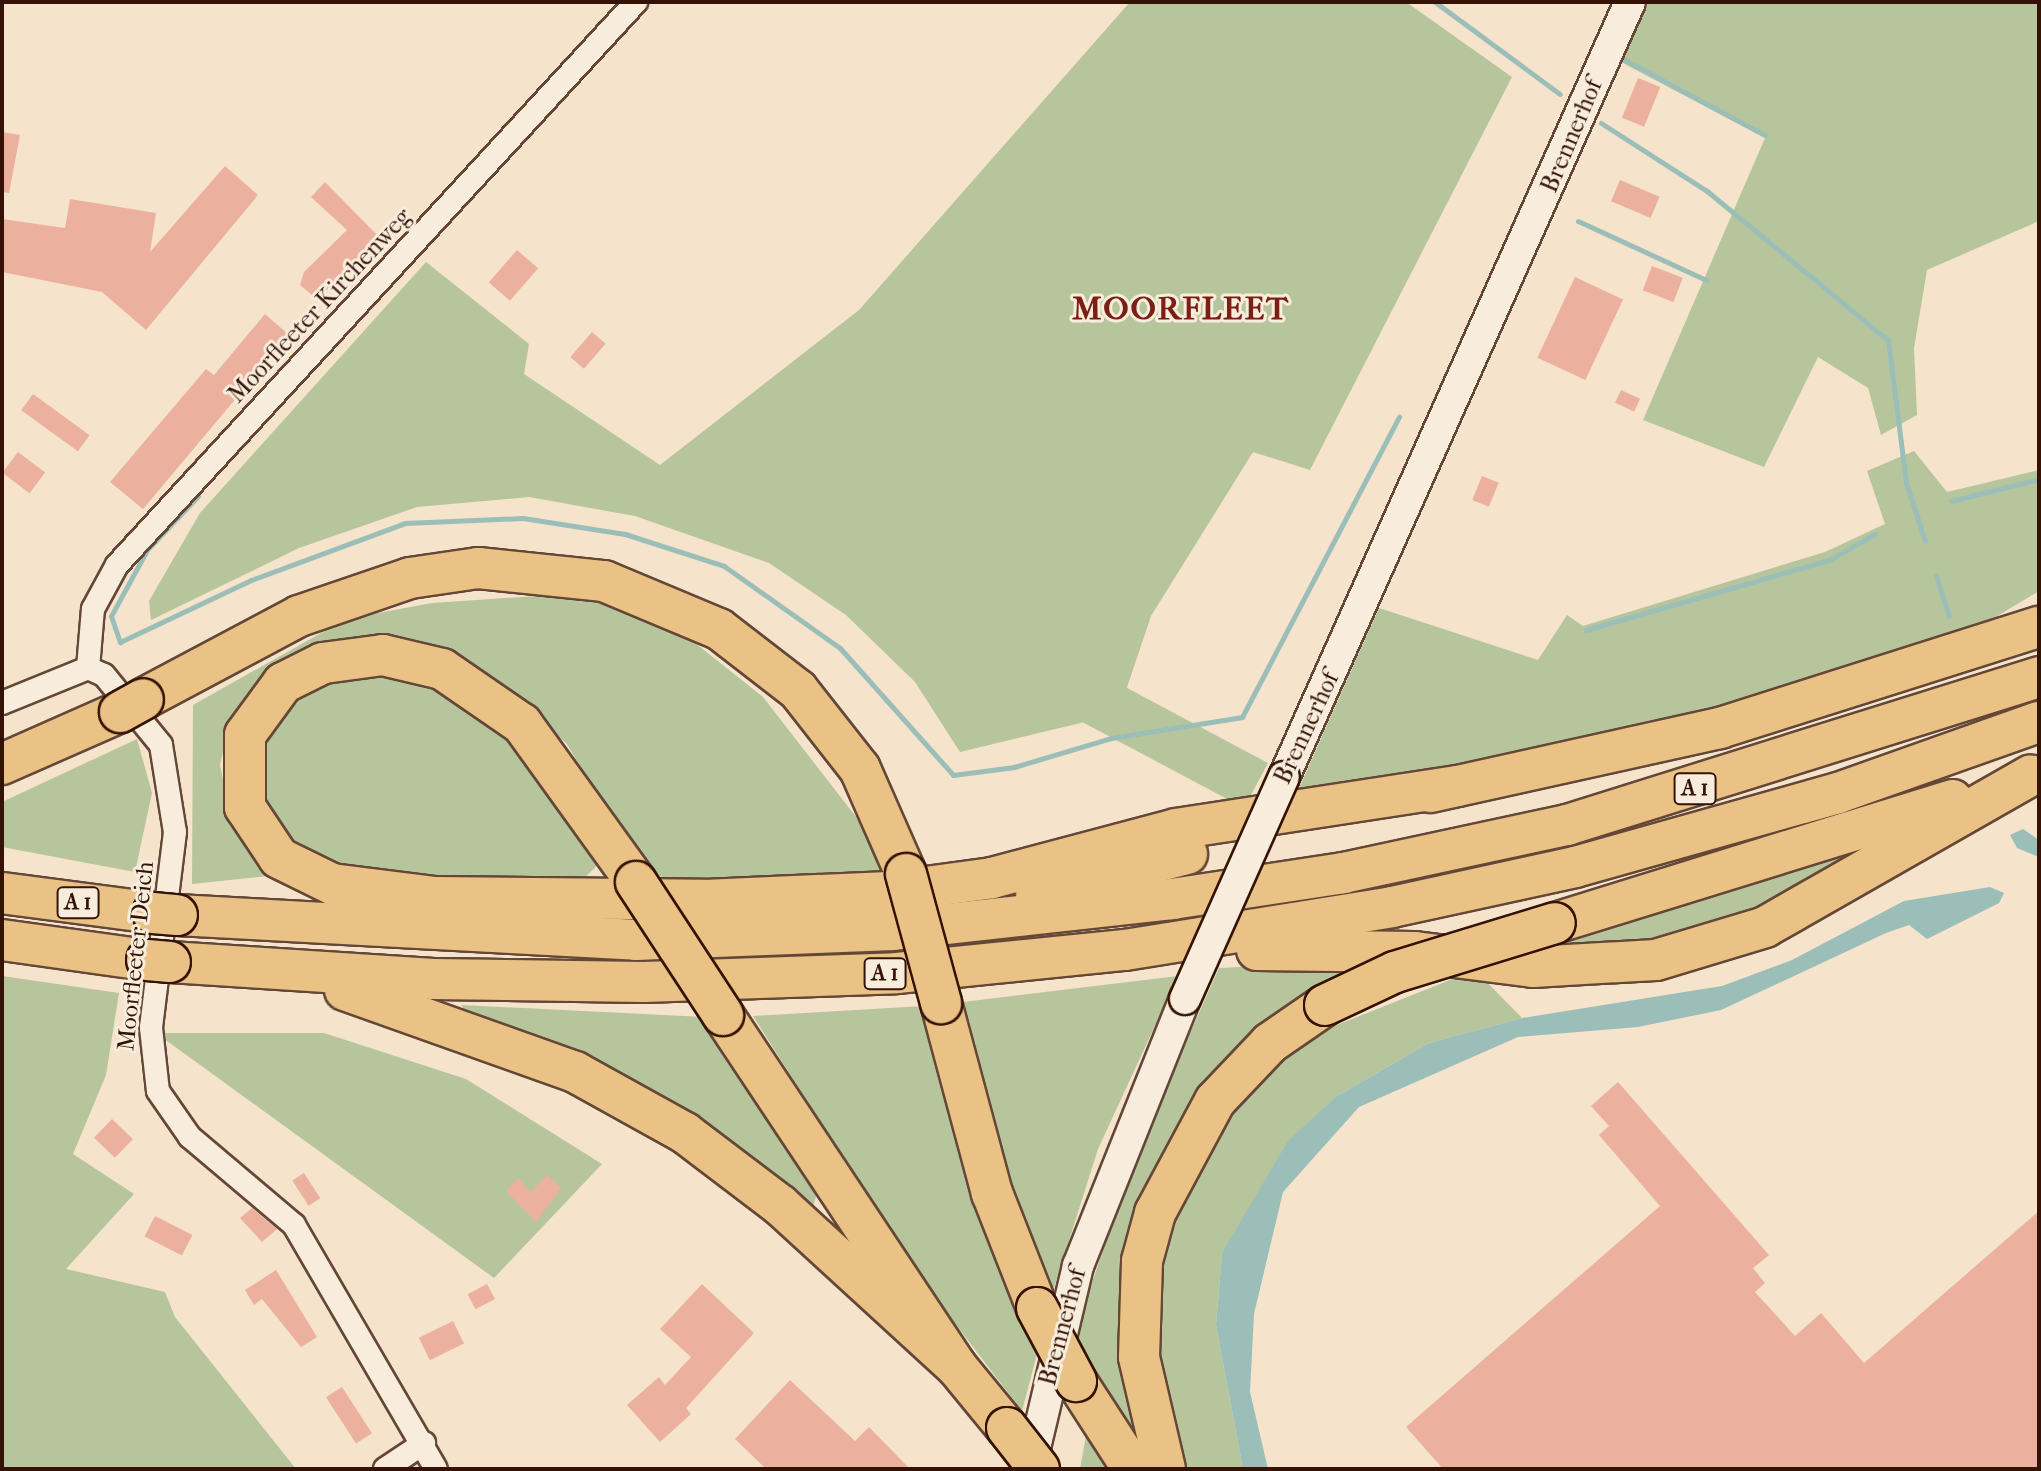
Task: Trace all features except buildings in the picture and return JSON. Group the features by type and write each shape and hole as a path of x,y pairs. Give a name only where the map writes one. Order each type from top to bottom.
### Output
{"highway":[{"path":"2,764 132,706 299,616 410,578 478,568 604,581 708,623 788,681 860,769 906,874 992,1193 1037,1308 1076,1381 1133,1469"},
{"path":"1886,678 2039,602"},
{"path":"893,930 1457,786 1720,728 1886,678 2039,627"},
{"path":"1039,1469 956,1366 723,1015 636,882 522,724 442,669 383,655 323,663 283,683 245,735 245,807 279,858 332,884 435,897 704,900 889,892 992,878 1176,829 1457,786"},
{"name":"A 1","path":"2,893 165,914 636,940 893,930 1257,887 1552,828 1827,749 2039,677"},
{"name":"A 1","path":"2,940 159,961 267,971 738,980 897,973 1125,950 1392,907 1575,867 1838,793 2039,722"},
{"path":"1125,950 1350,949 1533,967 1656,960 1765,927 2035,774"},
{"path":"1165,1469 1139,1357 1142,1261 1155,1213 1215,1101 1270,1043 1325,1005 1395,972 2035,774"},
{"path":"267,971 438,1018 631,1101 780,1205 956,1366"}],"street":[{"name":"Moorfleeter Kirchenweg","path":"88,668 93,609 117,565 636,2"},
{"name":"Brennerhof","path":"1030,1469 1078,1266 1185,999 1630,2"},
{"path":"2,703 88,668"},
{"name":"Moorfleeter Deich","path":"88,668 104,675 147,722 175,800 151,1028 158,1091 190,1137 294,1225 424,1443 436,1469"},
{"path":"385,1469 424,1443"}],"green space":[{"path":"1130,2 1406,2 1512,77 1310,470 1253,452 1151,616 1118,714 960,752 915,682 846,615 769,563 635,516 529,497 417,507 299,548 151,620 149,601 200,513 426,262 529,344 524,374 660,465 859,310"},
{"path":"1649,2 2039,2 2039,221 1927,270 1914,348 1917,415 1881,435 1868,388 1818,357 1764,467 1643,420 1765,138 1621,62"},
{"path":"1914,451 1947,492 2039,470 2039,591 1979,627 1726,710 1292,804 1379,608 1538,660 1567,615 1583,626 1825,552 1885,524 1867,471"},
{"path":"582,593 680,631 763,697 867,831 888,878 679,890 634,857 567,744 503,689 373,640 229,725 220,765 231,818 268,876 192,884 193,705 346,619 432,603"},
{"path":"955,596 1268,763 1244,808 931,641"},
{"path":"388,669 483,703 601,862 570,891 322,869 267,825 257,729 300,685"},
{"path":"137,739 152,793 135,872 2,847 2,802"},
{"path":"1899,833 1837,877 1695,938 1525,951"},
{"path":"1362,961 1375,965 1315,990 1148,1200 1135,1437 1074,1334 1139,1148 1219,968"},
{"path":"1475,970 1522,1018 1429,1043 1337,1096 1222,1253 1216,1325 1243,1469 1185,1469 1159,1374 1155,1291 1171,1223 1204,1147 1248,1082 1312,1035"},
{"path":"2,976 119,993 106,1075 73,1154 134,1194 66,1269 165,1292 175,1317 296,1469 2,1469"},
{"path":"1178,976 1098,1149 1053,1291 997,1142 963,1002"},
{"path":"461,1005 704,1017 819,1185 812,1211 631,1079 470,1017"},
{"path":"924,1006 1011,1298 1037,1354 1022,1411 914,1270 753,1016"},
{"path":"156,1033 324,1033 466,1079 602,1164 494,1278"},
{"path":"1087,1430 1114,1469 1080,1469"}],"water":[{"path":"2023,829 2039,840 2039,857 2017,848 2010,835"},
{"path":"1990,887 2004,893 1999,903 1927,939 1909,925 1721,1010 1638,1027 1518,1037 1359,1107 1283,1192 1254,1314 1250,1392 1268,1469 1243,1469 1216,1325 1222,1253 1288,1141 1337,1096 1429,1043 1522,1018 1722,986 1792,960 1904,901"}],"waterway":[{"path":"1435,2 1560,94"},
{"path":"1623,59 1765,135"},
{"path":"1601,123 1707,191 1888,340 1906,483 1925,541"},
{"path":"1578,221 1706,280"},
{"path":"198,496 147,550 111,616 120,642 251,580 405,523 523,518 625,534 724,566 840,648 953,775 1014,767 1111,738 1242,717 1399,417"},
{"path":"1951,501 2039,479"},
{"path":"1586,630 1829,560 1875,534"},
{"path":"1936,576 1949,616"}],"district":[{"name":"MOORFLEET","path":"1181,309"}]}
